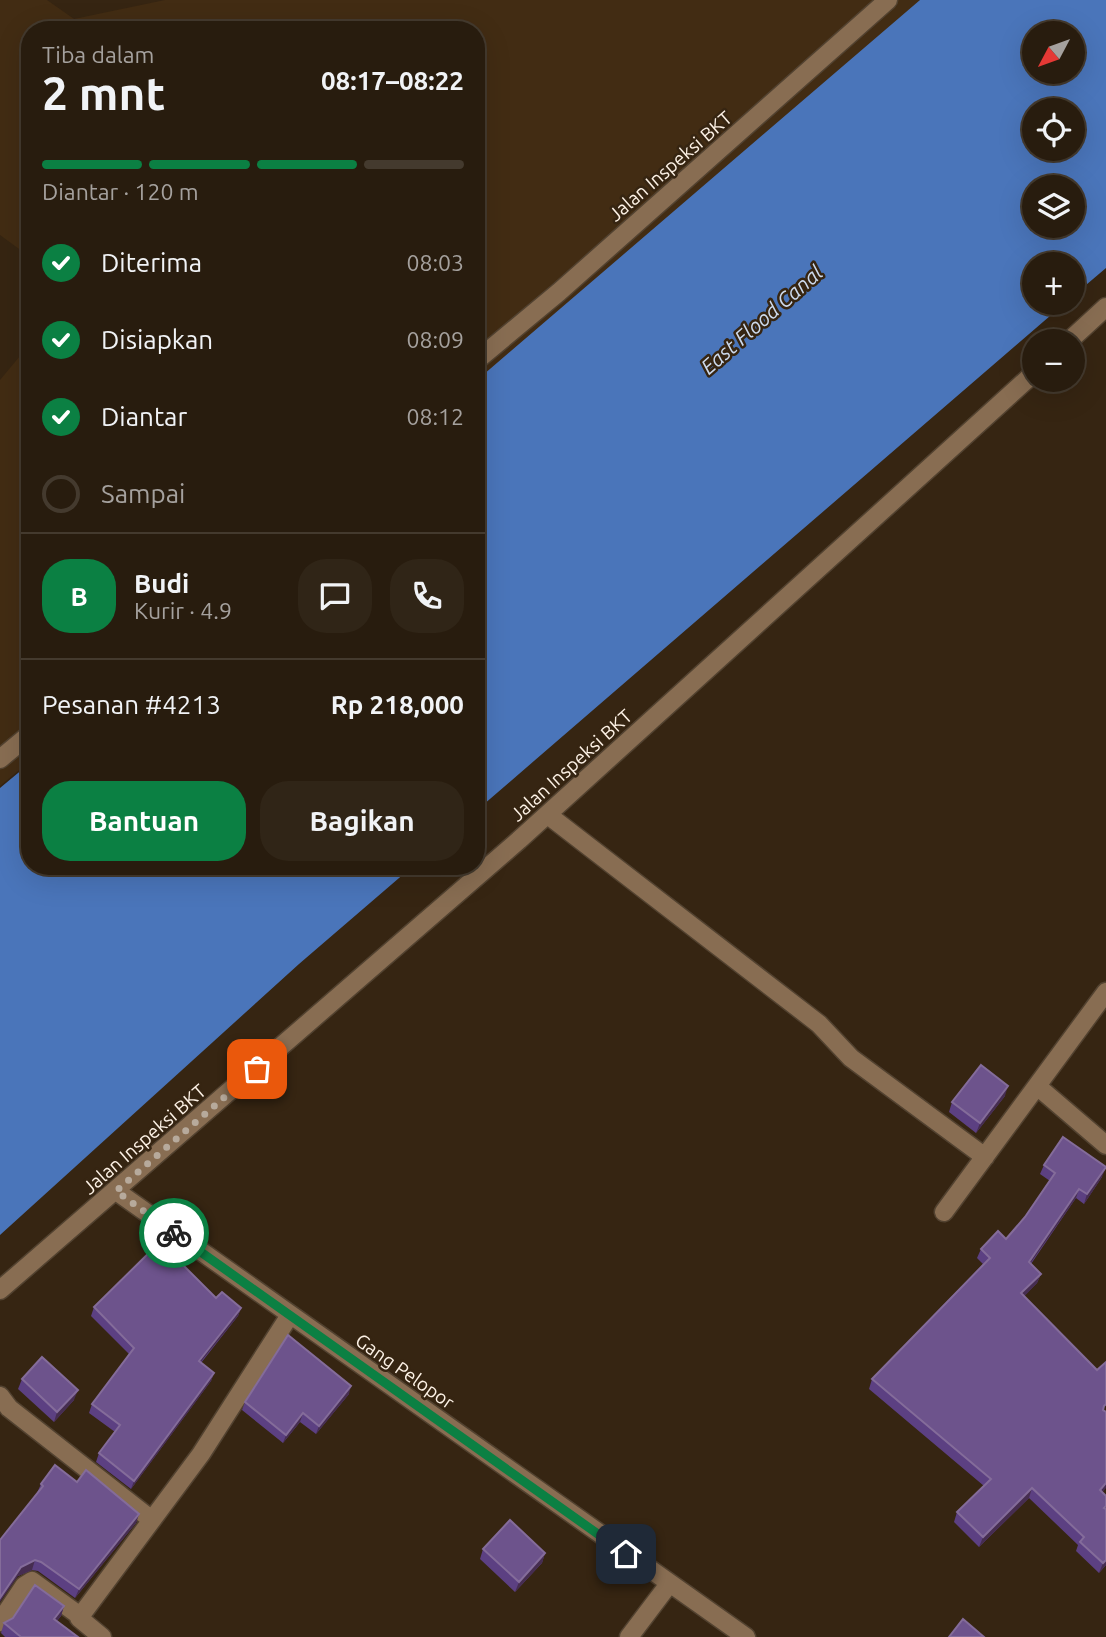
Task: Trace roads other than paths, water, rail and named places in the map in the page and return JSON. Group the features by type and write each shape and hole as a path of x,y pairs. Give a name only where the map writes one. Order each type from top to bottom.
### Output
{"street":[{"name":"Jalan Inspeksi BKT","path":"485,354 559,292 888,0"},
{"path":"1082,329 1106,307"},
{"name":"Jalan Inspeksi BKT","path":"485,870 1022,384"},
{"path":"2,755 21,741"},
{"path":"548,815 819,1024 851,1058 985,1157"},
{"name":"Jalan Inspeksi BKT","path":"0,1290 479,875"},
{"path":"944,1212 1106,992"},
{"path":"1037,1086 1106,1145"},
{"name":"Gang Pelopor","path":"116,1191 746,1637"},
{"path":"80,1616 201,1454 290,1315"},
{"path":"0,1396 9,1408 152,1520"},
{"path":"0,1622 24,1586 32,1580 80,1616 79,1618 102,1637"},
{"path":"629,1637 669,1584"}],"water":[{"name":"East Flood Canal","path":"920,0 1106,0 1106,268 1085,286 1085,252 1022,252 1022,315 1051,315 1035,329 1022,329 1022,340 485,803 485,373"},
{"path":"21,770 21,875 403,875 299,964 0,1235 0,788"}]}
